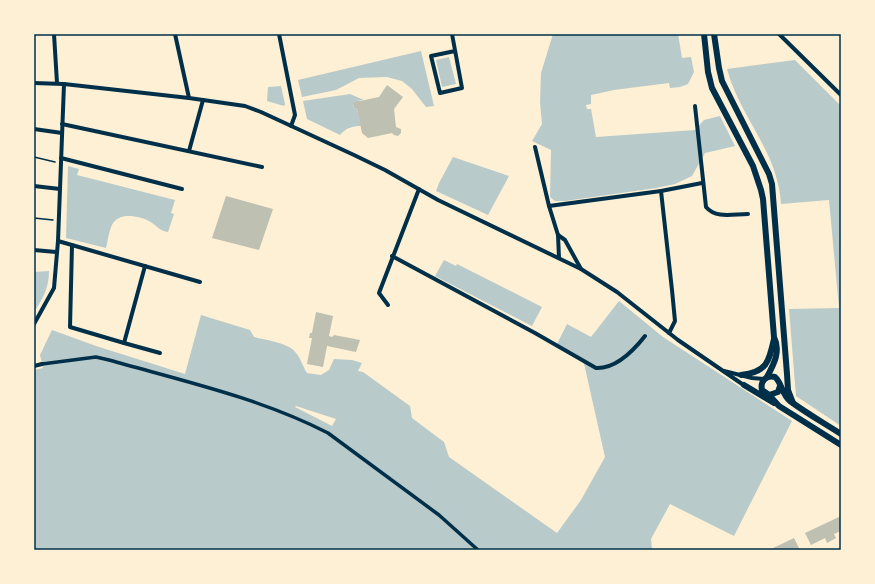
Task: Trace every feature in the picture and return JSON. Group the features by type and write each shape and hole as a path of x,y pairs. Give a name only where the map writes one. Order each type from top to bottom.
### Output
{"street":[{"path":"54,34 57,83"},
{"path":"175,34 189,98"},
{"path":"279,34 295,115 292,126"},
{"path":"452,34 462,88 440,93 431,56 455,51"},
{"path":"704,34 708,72 712,88 753,166 763,199 774,337 770,359 764,366 754,374 741,375"},
{"path":"714,34 722,81 772,184 788,390 793,403"},
{"path":"779,34 841,95"},
{"path":"34,83 57,83 189,98 245,106 261,112 354,155 438,200 581,269 632,303 669,333 721,370 841,445"},
{"path":"34,324 54,288 58,241 64,84"},
{"path":"189,151 203,100"},
{"path":"695,106 702,183 706,207 716,214 748,214"},
{"path":"62,124 262,167"},
{"path":"34,129 62,133"},
{"path":"535,147 549,206 558,235 559,258"},
{"path":"61,158 182,189"},
{"path":"549,206 661,191 702,183"},
{"path":"34,186 60,189"},
{"path":"388,305 379,293 419,189"},
{"path":"661,191 675,321 669,333"},
{"path":"558,235 564,240 581,269"},
{"path":"58,241 200,282"},
{"path":"72,245 70,327 160,353"},
{"path":"34,250 56,252"},
{"path":"392,256 535,333 596,368 605,367 622,359 637,346 645,336"},
{"path":"124,343 145,266"},
{"path":"774,337 776,342 777,357 761,387 779,406"},
{"path":"34,366 79,359 96,358 109,360 262,405 298,419 328,433 439,515 478,550"},
{"path":"721,370 752,378 775,377 779,381 780,386 788,400 841,434"},
{"path":"744,385 772,395 778,392 780,386 787,377"}],"path":[{"path":"34,157 60,164"},
{"path":"34,218 58,221"}],"shaded area":[{"path":"553,34 678,34 682,58 691,57 694,72 688,84 670,88 669,83 614,90 591,95 591,104 586,105 587,109 591,109 596,137 695,130 704,120 720,116 735,146 705,153 692,176 675,184 565,201 555,201 550,197 551,150 532,141 542,124 540,102 541,73"},
{"path":"421,51 434,106 426,107 412,89 402,81 387,77 359,78 336,90 302,97 298,80"},
{"path":"449,57 456,84 442,87 436,60"},
{"path":"795,60 841,106 841,426 796,396 789,309 839,308 829,200 781,204 773,167 740,103 727,69"},
{"path":"281,86 285,104 284,106 267,101 268,87"},
{"path":"350,94 364,100 356,101 353,105 354,108 357,109 361,126 349,128 340,135 307,119 303,101"},
{"path":"453,157 509,176 488,215 436,191"},
{"path":"68,166 79,169 77,175 175,200 171,213 174,214 168,232 160,229 145,219 125,216 113,223 106,248 66,238"},
{"path":"444,260 456,266 457,264 542,307 532,326 435,276"},
{"path":"49,271 45,293 34,312 34,272"},
{"path":"619,301 663,337 792,421 734,536 670,504 651,539 652,550 34,550 34,370 43,368 40,355 52,330 96,346 185,374 201,315 250,330 254,337 283,344 298,355 307,373 321,375 329,370 334,359 352,360 362,363 358,371 363,372 410,406 412,418 444,442 449,457 557,533 581,500 605,457 583,359 557,344 567,324 591,337","holes":["296,406 336,419 332,426 295,407"]}],"building":[{"path":"387,85 403,97 394,109 396,127 401,129 401,133 398,136 392,133 368,138 362,133 357,109 354,108 353,103 356,101 379,97"},
{"path":"226,196 273,209 259,250 212,238"},
{"path":"316,312 333,316 329,336 332,337 334,335 360,340 356,352 327,346 323,367 307,364 312,338 309,338 310,333 312,333"},
{"path":"841,516 841,531 834,534 836,538 827,543 825,538 811,545 805,533"},
{"path":"794,538 800,550 769,550"}]}
